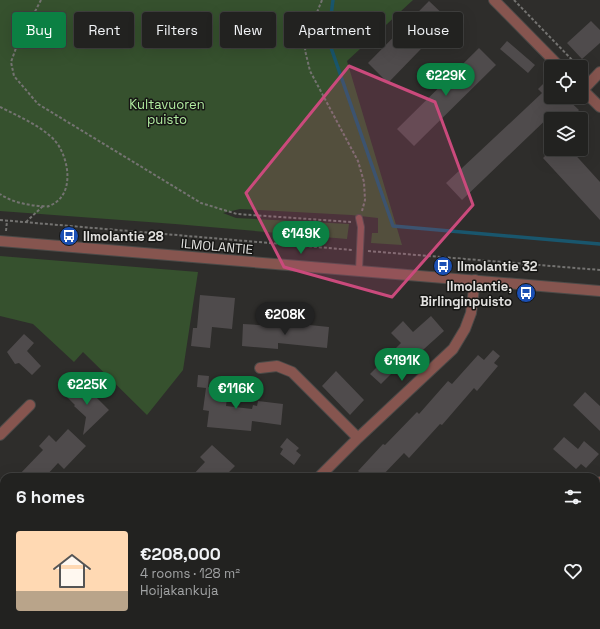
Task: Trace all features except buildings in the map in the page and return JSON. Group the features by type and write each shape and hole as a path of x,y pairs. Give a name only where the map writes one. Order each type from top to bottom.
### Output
{"street":[{"path":"494,0 553,60"},
{"path":"588,83 600,72"},
{"path":"588,95 600,107"},
{"name":"ILMOLANTIE","path":"0,241 600,291"},
{"path":"323,473 453,349 465,329 471,313 475,280"},
{"path":"260,368 277,366 292,372 358,438"},
{"path":"0,436 30,405"}],"lane":[{"path":"359,218 361,227 359,270"}],"path":[{"path":"41,0 16,48 11,62 14,76 38,104 201,203 237,214 352,222 359,218 365,200 364,182 358,161 310,72 305,50 311,27 322,0"},
{"path":"514,0 572,60"},
{"path":"0,107 46,131 60,147 67,167 68,183 63,197 49,207 25,205 0,194"},
{"path":"26,222 43,206"},
{"path":"0,220 600,270"}],"highlighted area":[{"path":"349,66 435,102 473,205 392,297 284,267 246,193"}],"green space":[{"name":"Kultavuoren puisto","path":"0,0 413,0 400,12 393,12 393,18 385,26 385,12 284,12 284,48 361,48 347,61 402,245 371,243 372,233 378,233 378,218 351,215 240,209 223,213 236,218 349,224 347,239 0,211"},
{"path":"0,256 198,272 183,370 147,415 83,352 74,362 33,324 0,316"}],"waterway":[{"path":"333,0 328,39 393,226 600,244"}],"place":[{"name":"Ilmolantie 28","path":"69,236"},
{"name":"Ilmolantie 32","path":"443,266"},
{"name":"Ilmolantie, Birlinginpuisto","path":"526,293"}]}
